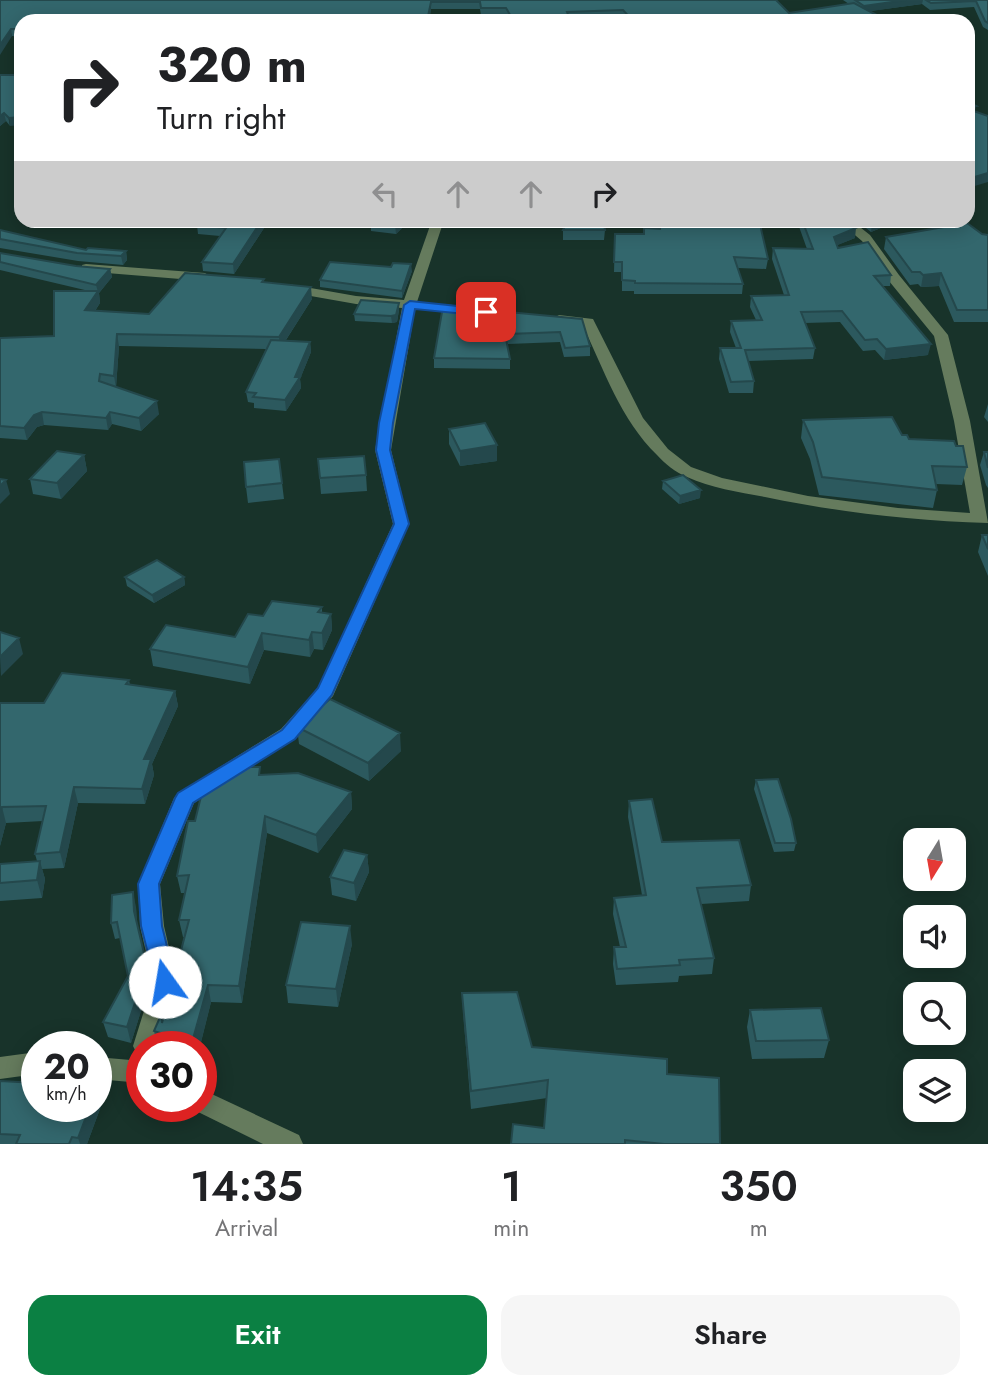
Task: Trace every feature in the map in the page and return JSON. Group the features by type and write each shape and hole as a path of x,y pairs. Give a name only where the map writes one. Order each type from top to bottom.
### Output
{"street":[{"path":"151,1031 165,982 152,926 149,884 185,798 288,734 326,691 401,524 383,450 386,423 410,305 435,228"},
{"path":"547,318 588,322 629,405 655,443 679,467 712,481 815,504 984,518 941,335 894,278 866,238 854,228"},
{"path":"65,265 218,278"},
{"path":"268,284 356,300 478,311"},
{"path":"0,1068 21,1065"},
{"path":"217,1109 290,1144"}],"building":[{"path":"0,0 776,0 789,13 854,3 875,14 627,14 623,10 510,14 506,8 481,8 480,2 431,2 428,14 14,14 14,29 11,29 0,45"},
{"path":"855,0 906,0 864,6"},
{"path":"926,0 988,0 988,23 976,1 931,3"},
{"path":"0,75 14,75 14,118 9,118 4,113 0,116"},
{"path":"975,111 988,116 988,173 975,177"},
{"path":"226,228 257,228 233,264 202,262"},
{"path":"605,228 605,230 563,230"},
{"path":"644,228 761,228 768,259 734,257 743,284 635,283 622,280 622,262 614,262 615,234 644,234"},
{"path":"805,228 856,228 834,237 838,248 868,242 891,275 874,276 931,344 886,349 877,339 865,340 842,311 801,312 815,348 745,350 754,381 731,382 720,348 741,348 731,321 762,320 751,296 789,295 773,248 813,249"},
{"path":"938,228 974,228 988,235 988,310 957,310 941,273 923,275 920,272 912,272 886,237"},
{"path":"0,230 86,250 126,251 121,256 77,253 0,239"},
{"path":"0,253 110,269 96,285 0,262"},
{"path":"330,262 391,267 393,263 411,264 402,291 320,280"},
{"path":"185,273 264,279 262,282 311,287 279,337 117,334 114,376 100,374 99,381 157,401 139,418 110,412 106,418 42,412 34,415 24,428 0,426 0,338 54,336 54,291 98,291 85,310 149,314"},
{"path":"361,300 399,303 396,315 354,314"},
{"path":"443,306 582,319 590,346 565,348 560,332 505,334 510,359 434,358"},
{"path":"271,340 310,342 295,377 300,377 285,400 253,397 256,393 246,392"},
{"path":"892,417 902,435 907,435 909,439 954,441 956,446 963,446 967,467 932,466 937,490 822,477 813,442 803,420"},
{"path":"485,423 497,445 460,451 449,429"},
{"path":"57,451 84,455 57,483 30,479"},
{"path":"984,452 988,452 988,468"},
{"path":"364,456 366,475 320,478 318,459"},
{"path":"279,459 282,483 246,487 244,462"},
{"path":"683,475 701,490 680,496 663,481"},
{"path":"982,535 988,535 988,549"},
{"path":"157,560 184,577 152,595 125,577"},
{"path":"272,601 322,607 318,612 331,614 322,633 312,632 309,640 262,633 248,667 150,649 166,625 235,637 248,614 263,616"},
{"path":"0,632 19,638 0,657"},
{"path":"62,673 129,680 126,684 175,691 144,759 151,759 142,789 74,787 60,852 35,854 46,806 2,807 0,813 0,703 44,703"},
{"path":"330,699 400,733 368,763 297,727"},
{"path":"226,767 260,767 259,775 298,773 351,792 316,835 265,816 239,986 208,985 195,1031 154,1031 161,1015 162,1023 189,920 179,920 189,875 177,876 188,821 195,821 205,780"},
{"path":"778,779 796,843 775,843 756,780"},
{"path":"652,799 662,842 739,840 751,885 697,888 714,958 679,960 680,965 617,969 614,947 626,947 614,898 646,895 629,801"},
{"path":"344,850 367,855 354,883 330,877"},
{"path":"40,861 37,880 0,883 0,864"},
{"path":"133,892 134,911 147,966 127,1027 103,1022 128,976 117,922 111,923 112,895"},
{"path":"301,922 350,926 336,989 286,985"},
{"path":"517,992 532,1047 667,1059 667,1074 719,1078 720,1144 664,1144 625,1140 625,1144 511,1144 513,1124 544,1128 548,1080 471,1091 462,993"},
{"path":"821,1008 829,1040 756,1041 750,1010"},
{"path":"0,1081 21,1082 21,1122 84,1122 78,1138 72,1137 69,1144 16,1144 20,1135 0,1134"}],"route":[{"path":"165,982 152,926 149,884 185,798 288,734 326,691 401,524 383,450 410,305 486,312"}]}
